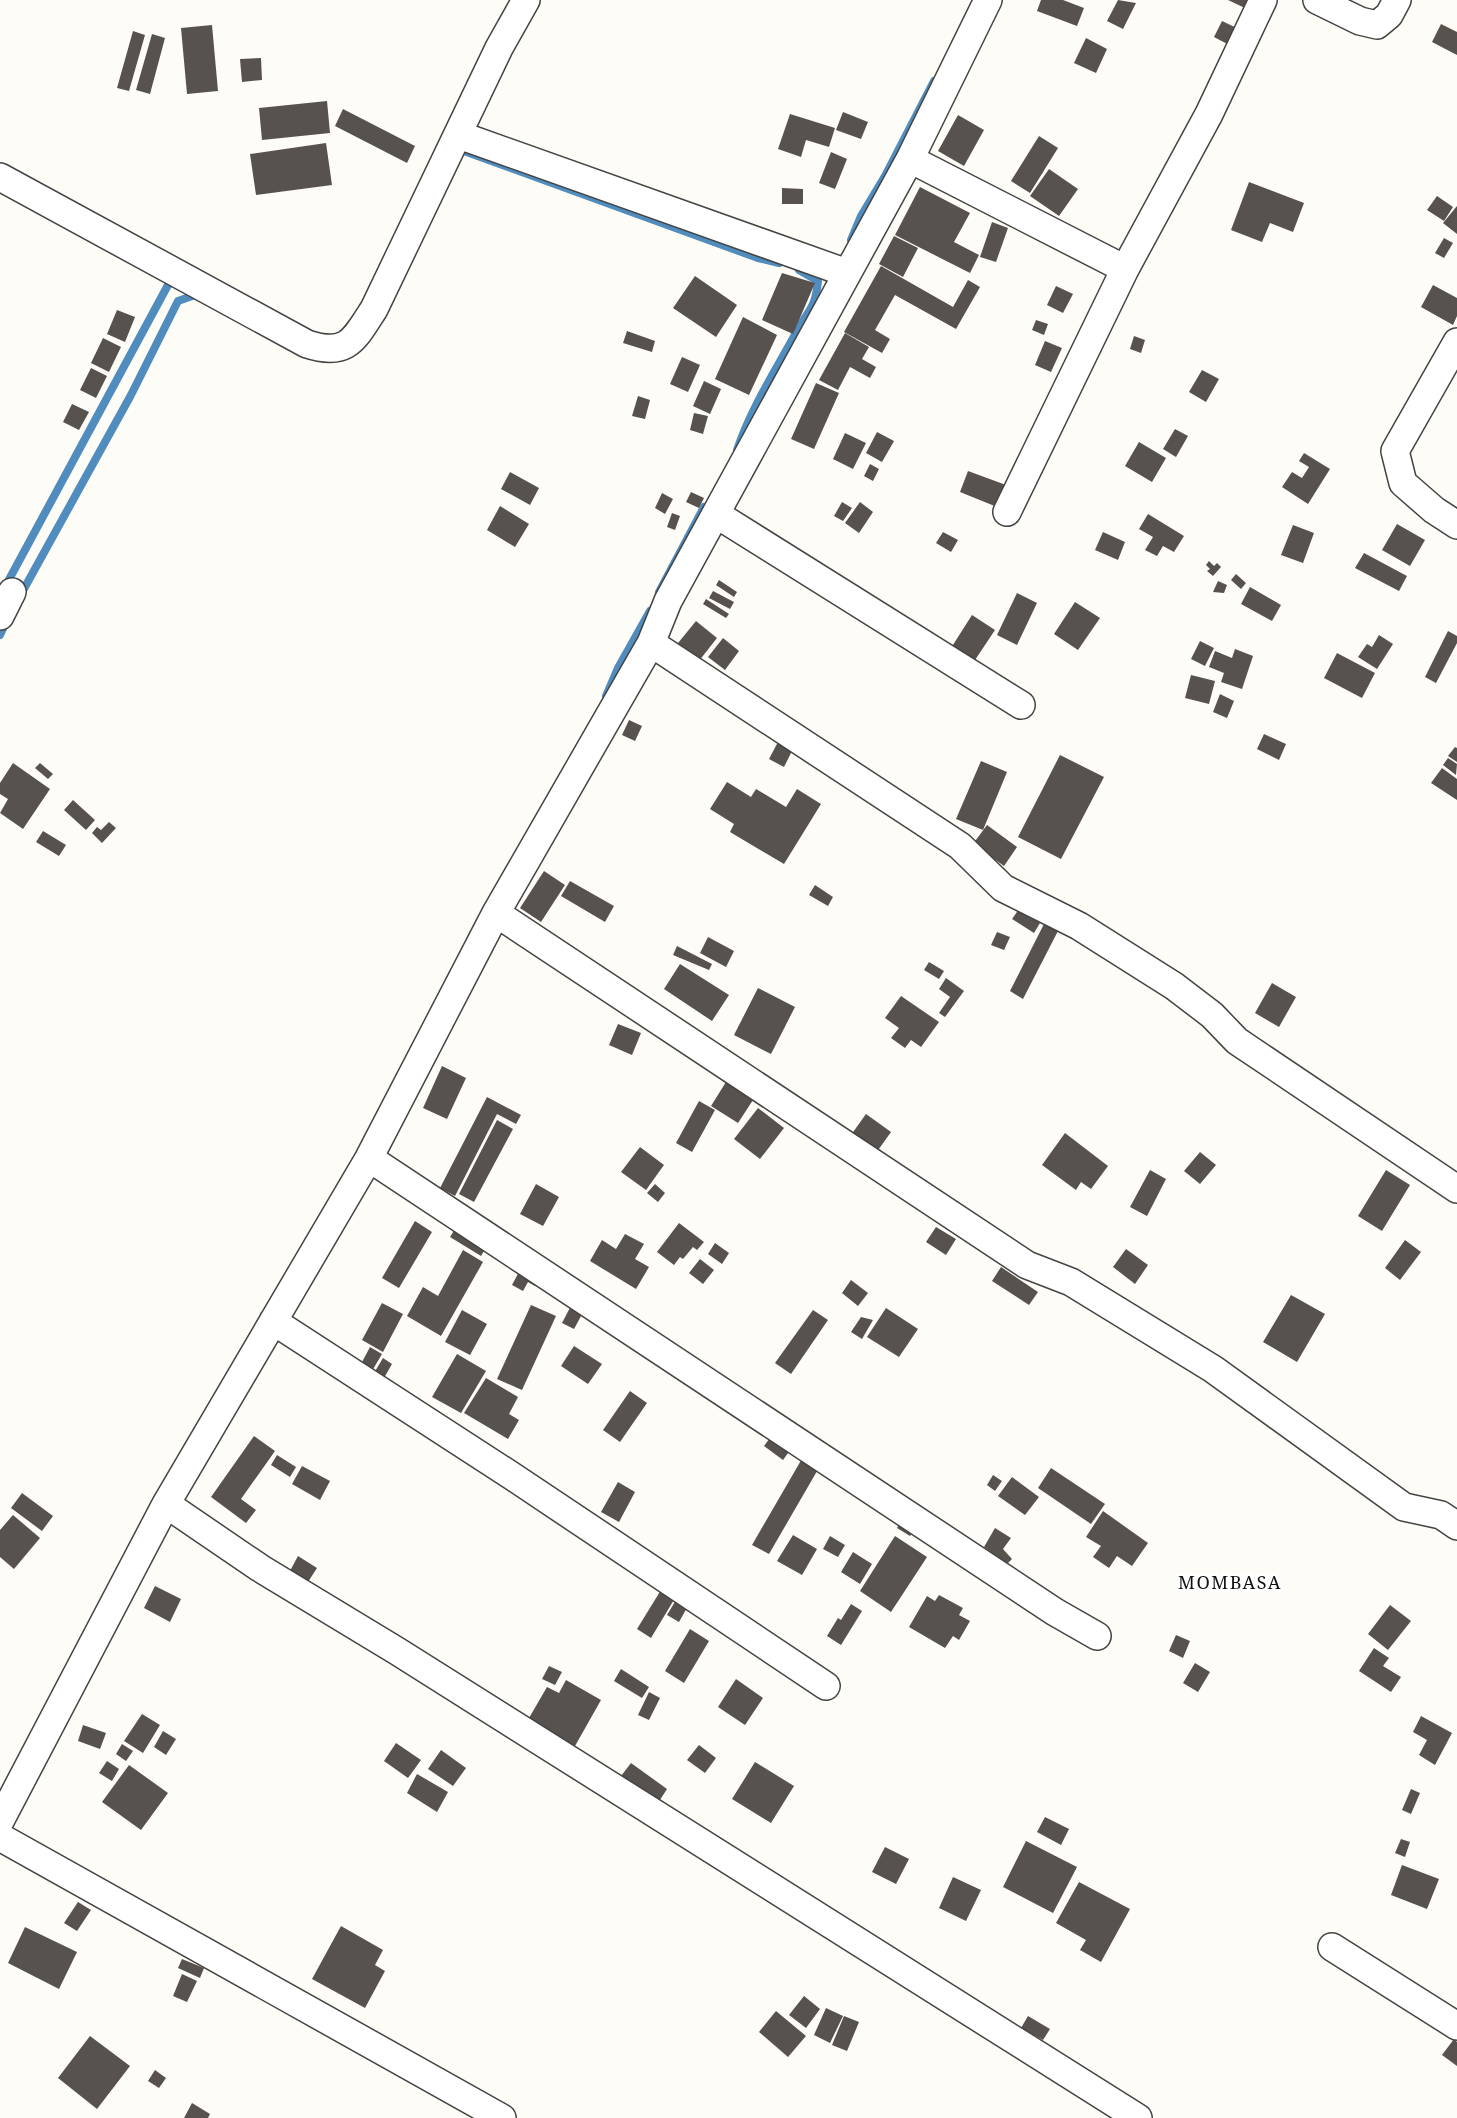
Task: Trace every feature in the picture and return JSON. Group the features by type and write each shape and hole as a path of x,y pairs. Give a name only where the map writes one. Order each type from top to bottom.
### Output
{"street":[{"path":"0,177 307,344 326,350 339,349 359,333 374,309 499,48 526,0"},
{"path":"0,1821 166,1504 369,1158 496,913 651,643 668,601 910,159 988,0"},
{"path":"1007,512 1125,269 1209,114 1263,0"},
{"path":"1317,0 1360,21 1377,25 1389,15 1397,0"},
{"path":"459,135 847,273"},
{"path":"910,159 1125,269"},
{"path":"1457,342 1395,451 1403,483 1434,510 1457,525"},
{"path":"716,514 1021,705"},
{"path":"0,616 12,592"},
{"path":"651,643 960,846 1003,888 1070,921 1174,986 1212,1015 1237,1041 1457,1189"},
{"path":"496,913 1027,1265 1071,1281 1213,1369 1404,1507 1441,1515 1457,1526"},
{"path":"369,1158 1055,1612 1097,1636"},
{"path":"273,1321 515,1478 826,1686"},
{"path":"166,1504 260,1568 397,1650 1138,2118"},
{"path":"0,1837 502,2118"},
{"path":"1332,1947 1457,2026"}],"building":[{"path":"1041,0 1063,0 1084,8 1077,26 1037,11"},
{"path":"1118,0 1136,3 1123,29 1107,21"},
{"path":"1228,0 1254,0 1249,10"},
{"path":"1222,21 1241,30 1233,47 1214,37"},
{"path":"1441,24 1457,32 1457,55 1432,42"},
{"path":"212,25 218,91 187,94 181,28"},
{"path":"133,31 145,35 129,91 117,88"},
{"path":"152,34 165,38 150,94 136,90"},
{"path":"1086,38 1107,49 1096,73 1074,63"},
{"path":"261,58 262,80 242,82 240,59"},
{"path":"327,101 330,133 262,140 259,108"},
{"path":"343,109 415,146 407,163 335,126"},
{"path":"843,112 868,122 861,139 836,130"},
{"path":"790,114 835,128 829,147 806,140 801,157 778,149"},
{"path":"958,115 984,130 964,166 938,151"},
{"path":"1039,136 1058,148 1030,193 1011,181"},
{"path":"326,143 332,185 256,195 250,154"},
{"path":"831,152 847,159 835,189 819,183"},
{"path":"1049,169 1078,189 1059,216 1030,196"},
{"path":"1249,182 1304,203 1293,232 1270,223 1262,242 1231,230"},
{"path":"920,187 970,213 954,242 979,255 970,273 895,235"},
{"path":"782,188 803,189 803,204 782,204"},
{"path":"1437,196 1453,207 1444,221 1427,210"},
{"path":"1457,206 1457,234 1443,223"},
{"path":"992,222 1008,228 996,262 980,257"},
{"path":"894,236 918,248 903,277 879,264"},
{"path":"1444,238 1453,243 1444,258 1435,253"},
{"path":"881,266 953,307 968,280 980,287 956,329 895,295 875,330 890,339 882,353 844,332"},
{"path":"782,273 815,283 793,334 762,320"},
{"path":"695,276 737,305 716,337 673,308"},
{"path":"1433,285 1457,298 1457,316 1453,325 1421,307"},
{"path":"1056,286 1073,294 1063,313 1047,305"},
{"path":"117,310 135,317 125,342 107,334"},
{"path":"743,317 777,335 749,395 715,379"},
{"path":"1036,320 1048,324 1044,335 1032,330"},
{"path":"627,331 655,341 652,352 623,343"},
{"path":"845,333 869,347 862,359 876,367 870,378 850,367 838,390 819,380"},
{"path":"1134,336 1145,340 1141,353 1130,349"},
{"path":"103,338 121,347 109,372 91,363"},
{"path":"1045,341 1062,348 1051,372 1035,365"},
{"path":"682,357 700,365 688,392 670,384"},
{"path":"91,368 107,376 96,398 80,390"},
{"path":"1202,370 1219,379 1206,402 1189,392"},
{"path":"704,381 721,389 710,414 693,406"},
{"path":"816,383 839,393 814,449 791,439"},
{"path":"638,396 650,400 645,419 632,416"},
{"path":"72,404 89,412 79,430 63,422"},
{"path":"694,413 708,416 703,434 690,430"},
{"path":"1175,429 1188,436 1176,457 1163,449"},
{"path":"877,432 894,441 882,462 866,453"},
{"path":"845,433 866,443 853,469 833,459"},
{"path":"1139,442 1166,458 1152,482 1125,466"},
{"path":"1304,453 1330,469 1308,504 1282,487 1292,472 1302,478 1309,467 1299,461"},
{"path":"870,464 879,469 873,481 864,476"},
{"path":"968,471 1006,485 997,507 960,492"},
{"path":"510,472 539,488 530,505 501,489"},
{"path":"691,492 704,498 699,508 686,502"},
{"path":"662,493 673,499 665,514 655,508"},
{"path":"842,502 852,508 843,521 834,516"},
{"path":"860,502 873,512 859,533 845,523"},
{"path":"500,506 529,524 515,547 487,530"},
{"path":"672,513 680,516 675,530 667,527"},
{"path":"1148,514 1184,536 1174,552 1163,546 1157,556 1145,550 1153,537 1139,529"},
{"path":"1397,524 1425,540 1410,566 1382,550"},
{"path":"1293,525 1314,533 1303,563 1281,555"},
{"path":"943,532 958,540 951,552 936,543"},
{"path":"1103,532 1125,542 1118,560 1095,550"},
{"path":"1364,553 1407,576 1399,591 1355,568"},
{"path":"1209,561 1214,566 1217,563 1221,567 1213,576 1207,571 1210,569 1206,565"},
{"path":"1236,574 1246,583 1241,589 1231,580"},
{"path":"719,580 737,592 734,597 716,585"},
{"path":"1218,581 1227,585 1224,593 1213,592"},
{"path":"1250,587 1281,605 1272,621 1241,604"},
{"path":"713,591 734,602 730,609 709,598"},
{"path":"1017,593 1037,603 1017,645 997,635"},
{"path":"706,599 729,614 726,618 703,604"},
{"path":"1075,602 1100,618 1078,650 1054,634"},
{"path":"972,615 995,630 973,663 951,648"},
{"path":"696,621 717,638 695,666 674,648"},
{"path":"1448,631 1457,636 1457,643 1436,683 1425,677"},
{"path":"1379,635 1393,644 1377,669 1358,657 1367,644 1372,647"},
{"path":"723,638 739,651 725,670 708,657"},
{"path":"1200,641 1214,648 1205,666 1191,659"},
{"path":"1235,649 1253,656 1242,689 1221,682 1224,673 1209,667 1215,651 1232,658"},
{"path":"1337,653 1375,673 1362,698 1324,678"},
{"path":"1191,675 1215,681 1209,704 1185,698"},
{"path":"1220,694 1234,701 1227,718 1213,712"},
{"path":"629,720 642,726 635,741 622,735"},
{"path":"1264,734 1286,744 1279,760 1257,749"},
{"path":"778,742 793,749 784,767 769,759"},
{"path":"1455,747 1457,748 1457,762 1448,756"},
{"path":"1060,755 1104,777 1061,859 1018,837"},
{"path":"1448,758 1457,764 1456,775 1443,765"},
{"path":"981,761 1007,772 983,830 956,819"},
{"path":"13,763 50,789 23,829 0,813 8,799 0,794 0,783"},
{"path":"40,763 53,774 48,779 35,768"},
{"path":"1442,768 1457,779 1457,800 1431,783"},
{"path":"727,782 751,797 756,789 786,807 797,789 821,804 784,864 730,832 734,824 710,809"},
{"path":"73,800 95,820 86,830 64,810"},
{"path":"109,822 116,828 102,843 92,833 97,827 101,830"},
{"path":"987,825 1017,847 1004,866 973,844"},
{"path":"43,831 66,845 59,856 36,842"},
{"path":"544,871 565,885 541,922 520,908"},
{"path":"570,881 614,906 605,922 561,896"},
{"path":"815,885 833,897 828,906 809,895"},
{"path":"1019,909 1040,923 1034,933 1012,919"},
{"path":"1044,924 1058,931 1023,999 1010,991"},
{"path":"997,932 1010,937 1004,950 991,945"},
{"path":"708,937 734,951 726,967 700,953"},
{"path":"677,946 712,964 709,970 673,955"},
{"path":"929,962 944,971 939,979 924,970"},
{"path":"680,964 729,995 712,1021 664,989"},
{"path":"946,978 964,991 945,1017 939,1013 950,997 939,989"},
{"path":"1272,983 1296,997 1279,1027 1255,1013"},
{"path":"758,988 795,1007 771,1054 734,1035"},
{"path":"901,996 939,1022 921,1047 911,1040 905,1048 891,1038 899,1028 885,1018"},
{"path":"618,1024 641,1033 632,1055 609,1045"},
{"path":"442,1066 466,1078 447,1119 423,1108"},
{"path":"726,1082 753,1100 738,1123 711,1106"},
{"path":"487,1097 521,1115 516,1124 497,1114 455,1196 440,1188"},
{"path":"699,1101 715,1110 692,1152 676,1143"},
{"path":"758,1108 784,1128 760,1159 734,1139"},
{"path":"866,1114 891,1132 876,1153 851,1135"},
{"path":"497,1120 513,1129 474,1202 459,1194"},
{"path":"1065,1133 1108,1166 1091,1189 1081,1182 1076,1190 1042,1165"},
{"path":"640,1147 664,1165 646,1190 621,1172"},
{"path":"1200,1152 1216,1165 1200,1184 1184,1171"},
{"path":"1150,1170 1166,1179 1147,1216 1130,1207"},
{"path":"1386,1170 1410,1185 1382,1231 1358,1216"},
{"path":"536,1184 559,1197 543,1226 520,1214"},
{"path":"655,1184 665,1193 658,1202 647,1193"},
{"path":"415,1221 432,1232 399,1288 382,1278"},
{"path":"679,1223 704,1242 697,1250 693,1247 683,1259 680,1257 674,1265 657,1252"},
{"path":"457,1226 488,1244 481,1256 450,1237"},
{"path":"936,1227 956,1239 946,1255 926,1242"},
{"path":"625,1234 644,1244 635,1259 649,1267 636,1289 590,1261 602,1240 616,1249"},
{"path":"1405,1240 1421,1252 1400,1280 1385,1268"},
{"path":"715,1243 729,1253 722,1264 708,1254"},
{"path":"1126,1249 1148,1265 1135,1284 1113,1267"},
{"path":"463,1250 483,1262 441,1336 407,1316 423,1287 438,1296"},
{"path":"700,1259 714,1270 703,1284 689,1273"},
{"path":"1001,1267 1038,1292 1029,1305 992,1281"},
{"path":"521,1268 540,1278 535,1286 528,1282 523,1291 512,1285"},
{"path":"851,1280 868,1293 858,1306 842,1293"},
{"path":"1291,1295 1325,1314 1297,1362 1263,1342"},
{"path":"574,1300 586,1307 574,1329 562,1323"},
{"path":"382,1303 403,1314 383,1352 362,1340"},
{"path":"531,1305 556,1316 522,1390 497,1379"},
{"path":"886,1308 918,1329 899,1357 867,1337"},
{"path":"462,1310 487,1324 470,1355 445,1342"},
{"path":"813,1310 828,1320 791,1374 775,1363"},
{"path":"861,1317 873,1320 862,1339 851,1332"},
{"path":"574,1346 602,1364 588,1384 561,1366"},
{"path":"370,1347 382,1354 372,1371 361,1364"},
{"path":"457,1354 486,1371 461,1413 432,1397"},
{"path":"383,1358 392,1364 384,1378 374,1373"},
{"path":"486,1378 518,1397 509,1414 519,1420 508,1439 464,1413"},
{"path":"630,1391 647,1403 620,1442 603,1430"},
{"path":"772,1435 791,1449 783,1460 764,1446"},
{"path":"254,1436 275,1451 241,1499 256,1510 246,1523 211,1497"},
{"path":"277,1455 296,1467 290,1477 271,1465"},
{"path":"803,1457 820,1466 769,1554 752,1545"},
{"path":"302,1466 330,1481 320,1500 292,1484"},
{"path":"1051,1468 1105,1504 1091,1524 1038,1488"},
{"path":"993,1475 1002,1481 995,1491 987,1485"},
{"path":"1012,1477 1039,1497 1025,1515 998,1496"},
{"path":"618,1482 635,1492 619,1522 601,1512"},
{"path":"22,1493 53,1516 42,1531 11,1508"},
{"path":"1103,1511 1148,1543 1132,1566 1117,1556 1109,1568 1093,1557 1101,1546 1086,1537"},
{"path":"13,1515 40,1538 14,1569 0,1557 0,1530"},
{"path":"904,1516 918,1525 910,1536 897,1528"},
{"path":"995,1528 1011,1538 1003,1549 1012,1559 1007,1564 984,1547"},
{"path":"793,1535 817,1549 802,1575 777,1561"},
{"path":"830,1536 845,1545 838,1557 823,1549"},
{"path":"895,1536 927,1557 891,1612 860,1591"},
{"path":"853,1552 872,1564 860,1584 841,1572"},
{"path":"298,1556 317,1568 308,1582 290,1571"},
{"path":"155,1586 181,1599 170,1622 144,1608"},
{"path":"661,1590 675,1598 651,1638 637,1629"},
{"path":"939,1595 963,1608 959,1615 970,1621 959,1640 953,1636 945,1648 909,1627 927,1596 935,1601"},
{"path":"676,1600 688,1606 679,1622 667,1615"},
{"path":"851,1604 862,1611 841,1645 827,1636 838,1618 841,1620"},
{"path":"1390,1605 1411,1621 1388,1650 1368,1634"},
{"path":"690,1629 709,1641 684,1683 665,1671"},
{"path":"1176,1635 1190,1641 1183,1658 1169,1651"},
{"path":"1374,1648 1389,1658 1383,1666 1401,1677 1391,1692 1359,1671"},
{"path":"1195,1663 1210,1672 1198,1692 1183,1683"},
{"path":"549,1666 562,1672 555,1685 542,1679"},
{"path":"621,1669 649,1687 642,1698 614,1681"},
{"path":"736,1679 763,1698 745,1725 718,1707"},
{"path":"566,1680 601,1700 575,1746 529,1718 547,1687 559,1693"},
{"path":"649,1692 660,1698 649,1720 638,1715"},
{"path":"142,1714 160,1725 143,1753 124,1741"},
{"path":"1421,1716 1452,1733 1435,1765 1419,1755 1427,1740 1413,1732"},
{"path":"83,1725 106,1733 100,1749 78,1741"},
{"path":"163,1731 176,1739 166,1755 154,1747"},
{"path":"396,1743 421,1760 408,1778 384,1761"},
{"path":"122,1744 133,1751 126,1761 116,1754"},
{"path":"699,1745 716,1758 705,1773 687,1760"},
{"path":"441,1750 466,1768 453,1786 428,1769"},
{"path":"107,1761 119,1769 112,1781 99,1773"},
{"path":"755,1762 794,1786 771,1823 732,1799"},
{"path":"631,1763 667,1789 658,1803 621,1776"},
{"path":"129,1765 168,1793 141,1830 102,1802"},
{"path":"417,1774 448,1792 437,1812 407,1793"},
{"path":"1411,1789 1420,1793 1411,1814 1402,1810"},
{"path":"1045,1817 1069,1829 1061,1845 1037,1832"},
{"path":"1401,1839 1410,1842 1405,1857 1395,1853"},
{"path":"1026,1841 1077,1867 1053,1913 1003,1887"},
{"path":"885,1847 909,1859 896,1884 872,1872"},
{"path":"1402,1865 1439,1879 1427,1909 1391,1895"},
{"path":"953,1877 981,1890 966,1921 939,1908"},
{"path":"1079,1882 1130,1909 1101,1962 1080,1950 1086,1940 1056,1923"},
{"path":"78,1902 91,1910 77,1931 64,1923"},
{"path":"341,1926 383,1950 375,1965 385,1971 365,2008 312,1979"},
{"path":"25,1927 77,1952 59,1989 8,1963"},
{"path":"182,1959 204,1968 200,1978 178,1968"},
{"path":"182,1974 197,1981 187,2002 173,1996"},
{"path":"804,1996 820,2009 806,2028 789,2015"},
{"path":"826,2008 843,2016 830,2043 814,2035"},
{"path":"776,2011 806,2036 788,2057 759,2032"},
{"path":"844,2016 859,2022 847,2051 832,2045"},
{"path":"1028,2016 1050,2029 1043,2040 1021,2028"},
{"path":"90,2036 130,2066 97,2109 58,2078"},
{"path":"1454,2039 1457,2042 1457,2066 1442,2055"},
{"path":"155,2070 166,2078 159,2088 148,2081"},
{"path":"192,2103 210,2114 208,2118 184,2118"}],"waterway":[{"path":"851,240 861,216 885,176 934,81"},
{"path":"459,154 461,150 758,258 779,263"},
{"path":"737,450 757,404 813,304 818,281 799,270"},
{"path":"5,587 168,285 177,278"},
{"path":"20,596 131,395 178,301 195,295 199,297"},
{"path":"659,592 704,507"},
{"path":"606,696 618,668 650,611"},
{"path":"0,635 7,620"}],"district":[{"name":"MOMBASA","path":"1230,1582"}]}
